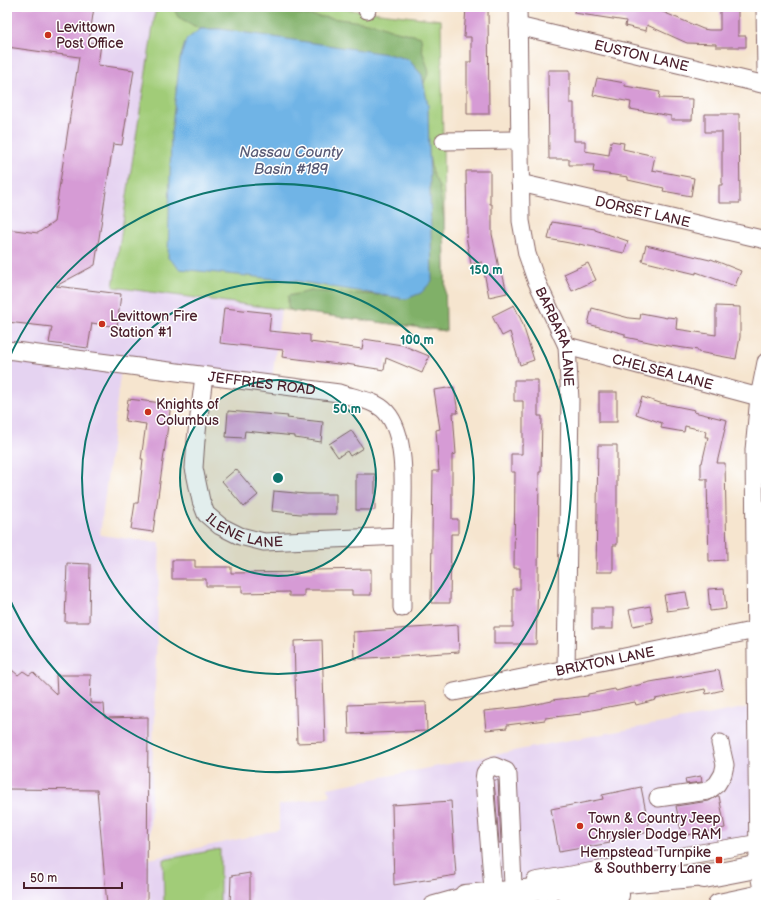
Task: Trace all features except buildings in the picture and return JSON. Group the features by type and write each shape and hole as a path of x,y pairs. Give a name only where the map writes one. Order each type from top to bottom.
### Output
{"main road":[{"path":"569,905 762,866"},
{"path":"467,901 718,874"},
{"path":"719,905 765,895"}],"street":[{"name":"BARBARA LANE","path":"518,7 521,220 527,254 536,280 567,346 570,400 566,669"},
{"path":"765,7 766,71"},
{"name":"EUSTON LANE","path":"518,26 766,85"},
{"path":"444,141 520,140"},
{"name":"DORSET LANE","path":"520,183 766,240"},
{"name":"CHELSEA LANE","path":"567,346 759,397"},
{"name":"JEFFRIES ROAD","path":"7,350 339,393 377,405 387,413 394,425 404,467 402,608"},
{"path":"765,895 762,866 756,630 754,450 759,397 766,362"},
{"name":"ILENE LANE","path":"204,376 194,468 201,501 206,514 220,526 240,536 264,542 402,536"},
{"name":"BRIXTON LANE","path":"454,692 756,630"},
{"path":"658,798 708,791 717,784 723,774 725,765 720,743"},
{"path":"493,889 484,772 494,766 506,771 508,775 514,885"},
{"path":"433,905 467,901 493,889 514,885 762,843"}],"shaded area":[{"path":"7,7 156,7 113,287 281,309 271,388 121,368 100,535 160,543 149,859 279,830 279,805 330,796 328,788 554,743 766,704 766,838 404,905 150,905 148,881 147,905 7,905"}],"green space":[{"name":"Nassau County Basin #189","path":"156,7 326,7 441,20 446,331 113,287"},
{"path":"173,7 247,7 376,24 421,37 422,50 429,72 423,85 220,29 200,29 178,17"},
{"path":"429,155 432,172 439,187 444,219 446,331 293,311 288,308 288,296 311,291 379,295"},
{"path":"220,849 220,905 164,905 163,860"}],"water":[{"name":"Nassau County Basin #189","path":"200,29 220,29 387,54 408,59 422,75 428,105 432,281 421,293 406,299 295,281 180,269 168,258 171,134 180,59 186,40"}],"place":[{"name":"Levittown Post Office","path":"48,35"},
{"name":"Levittown Fire Station #1","path":"102,324"},
{"name":"Knights of Columbus","path":"148,412"},
{"name":"Town & Country Jeep Chrysler Dodge RAM","path":"580,826"},
{"name":"Hempstead Turnpike & Southberry Lane","path":"719,860"}]}
